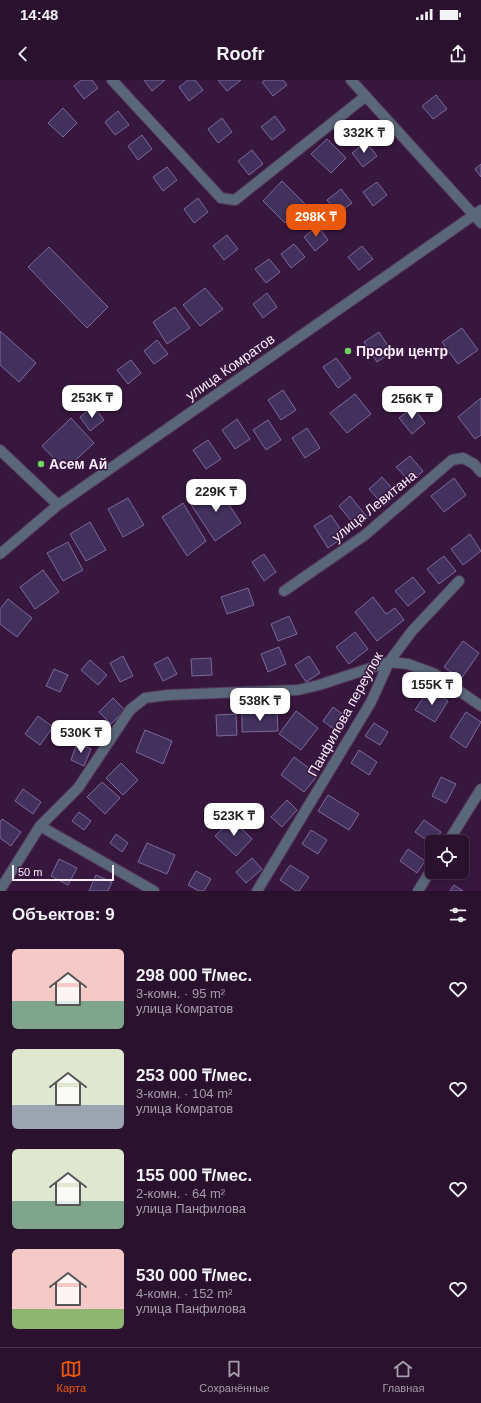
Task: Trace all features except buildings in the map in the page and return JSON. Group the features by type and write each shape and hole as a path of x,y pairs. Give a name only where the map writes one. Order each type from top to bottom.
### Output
{"street":[{"path":"112,80 221,198 235,200 366,96"},
{"path":"351,80 477,212 481,223"},
{"name":"улица Комратов","path":"0,554 58,505 477,212"},
{"path":"0,450 58,505"},
{"name":"улица Левитана","path":"284,590 365,535 452,460 463,458 474,464 481,472"},
{"name":"Панфилова переулок","path":"257,891 371,702 389,662 412,631 459,581"},
{"path":"0,890 40,826 78,788 130,710 145,698 168,695 298,690 319,686 389,662 408,664 435,674 481,706"},
{"path":"452,835 481,789"},
{"path":"40,826 154,891"},
{"path":"418,891 425,879"}],"place":[{"name":"Профи центр","path":"348,351"},
{"name":"Асем Ай","path":"41,464"}]}
